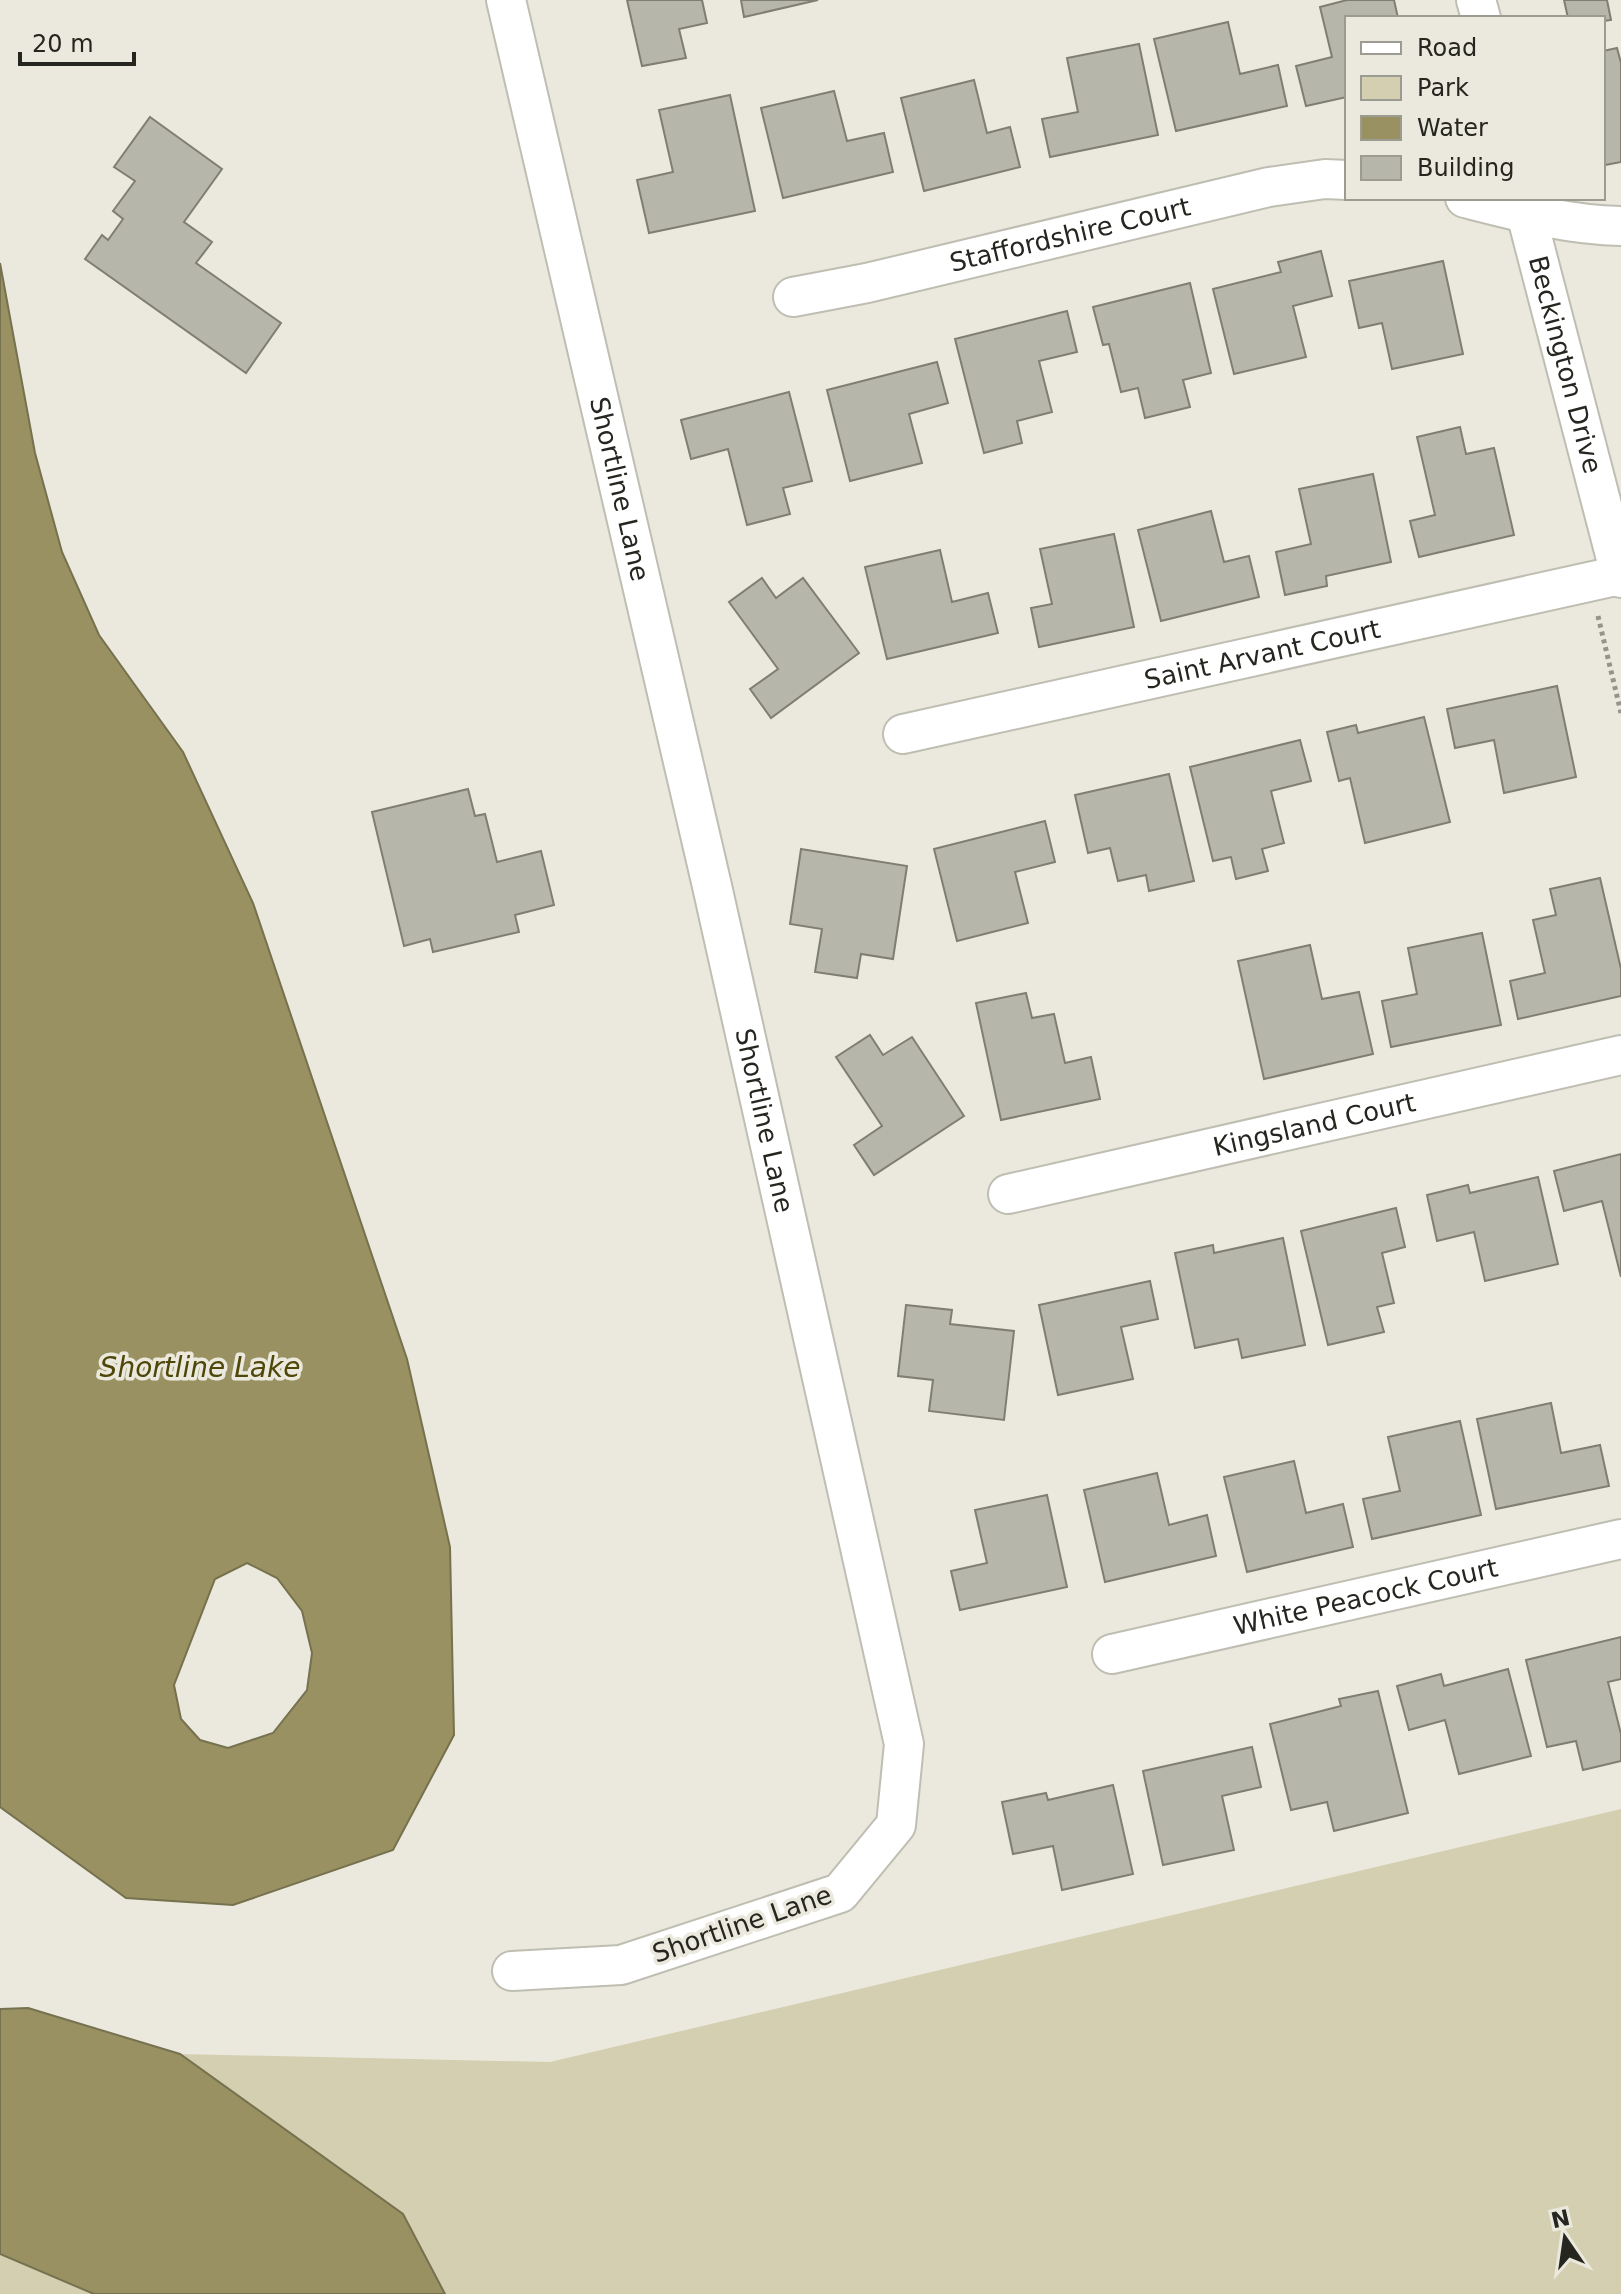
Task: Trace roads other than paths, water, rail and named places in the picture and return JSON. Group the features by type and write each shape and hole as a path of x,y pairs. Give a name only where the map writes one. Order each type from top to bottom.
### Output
{"street":[{"name":"Shortline Lane","path":"506,0 712,886 904,1744 896,1825 840,1893 621,1965 512,1971"},
{"name":"Staffordshire Court","path":"793,297 867,283 1269,187 1325,179 1345,180"},
{"path":"1482,200 1524,205 1597,225 1621,226"},
{"name":"Beckington Drive","path":"1524,205 1621,576"},
{"name":"Saint Arvant Court","path":"903,734 1621,576"},
{"name":"Kingsland Court","path":"1008,1194 1621,1055"},
{"name":"White Peacock Court","path":"1112,1654 1621,1539"}],"water":[{"name":"Shortline Lake","path":"0,263 35,453 62,552 99,635 183,752 253,903 407,1359 450,1547 454,1735 393,1850 233,1905 126,1898 0,1807","holes":["247,1563 277,1578 302,1611 312,1653 307,1690 273,1733 228,1748 200,1740 181,1719 174,1685 215,1579"]},
{"path":"28,2008 180,2054 403,2214 445,2294 94,2294 0,2254 0,2009"}]}
